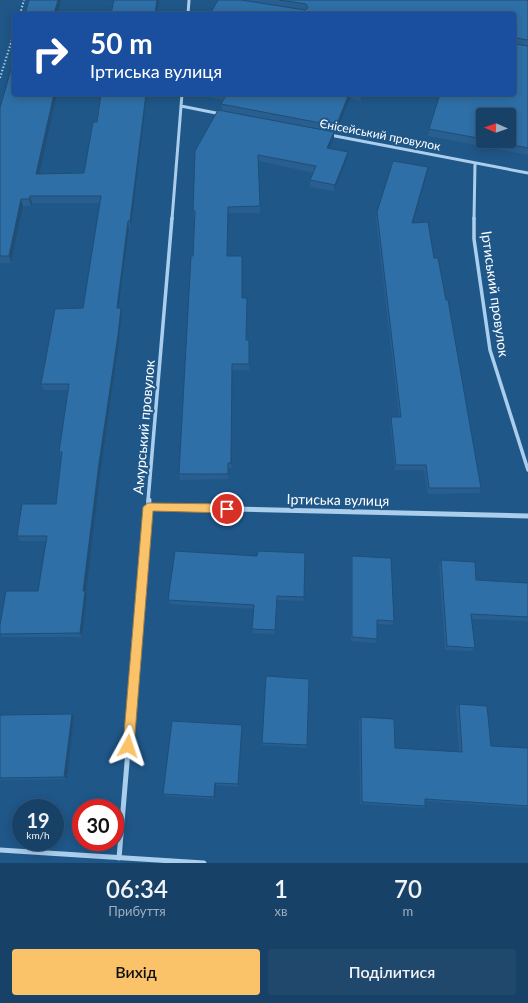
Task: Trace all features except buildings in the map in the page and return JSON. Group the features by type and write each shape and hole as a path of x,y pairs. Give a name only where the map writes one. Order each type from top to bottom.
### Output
{"street":[{"path":"188,12 189,0"},
{"name":"Амурський провулок","path":"119,858 182,96"},
{"path":"181,106 227,115"},
{"name":"Єнісейський провулок","path":"328,135 528,173"},
{"name":"Іртиський провулок","path":"475,163 474,239 490,350 528,470"},
{"name":"Іртиська вулиця","path":"148,507 528,516"},
{"path":"0,850 204,863"}],"path":[{"path":"21,12 24,0"},
{"path":"0,78 12,39"}],"route":[{"path":"128,746 148,507 227,509"}]}
